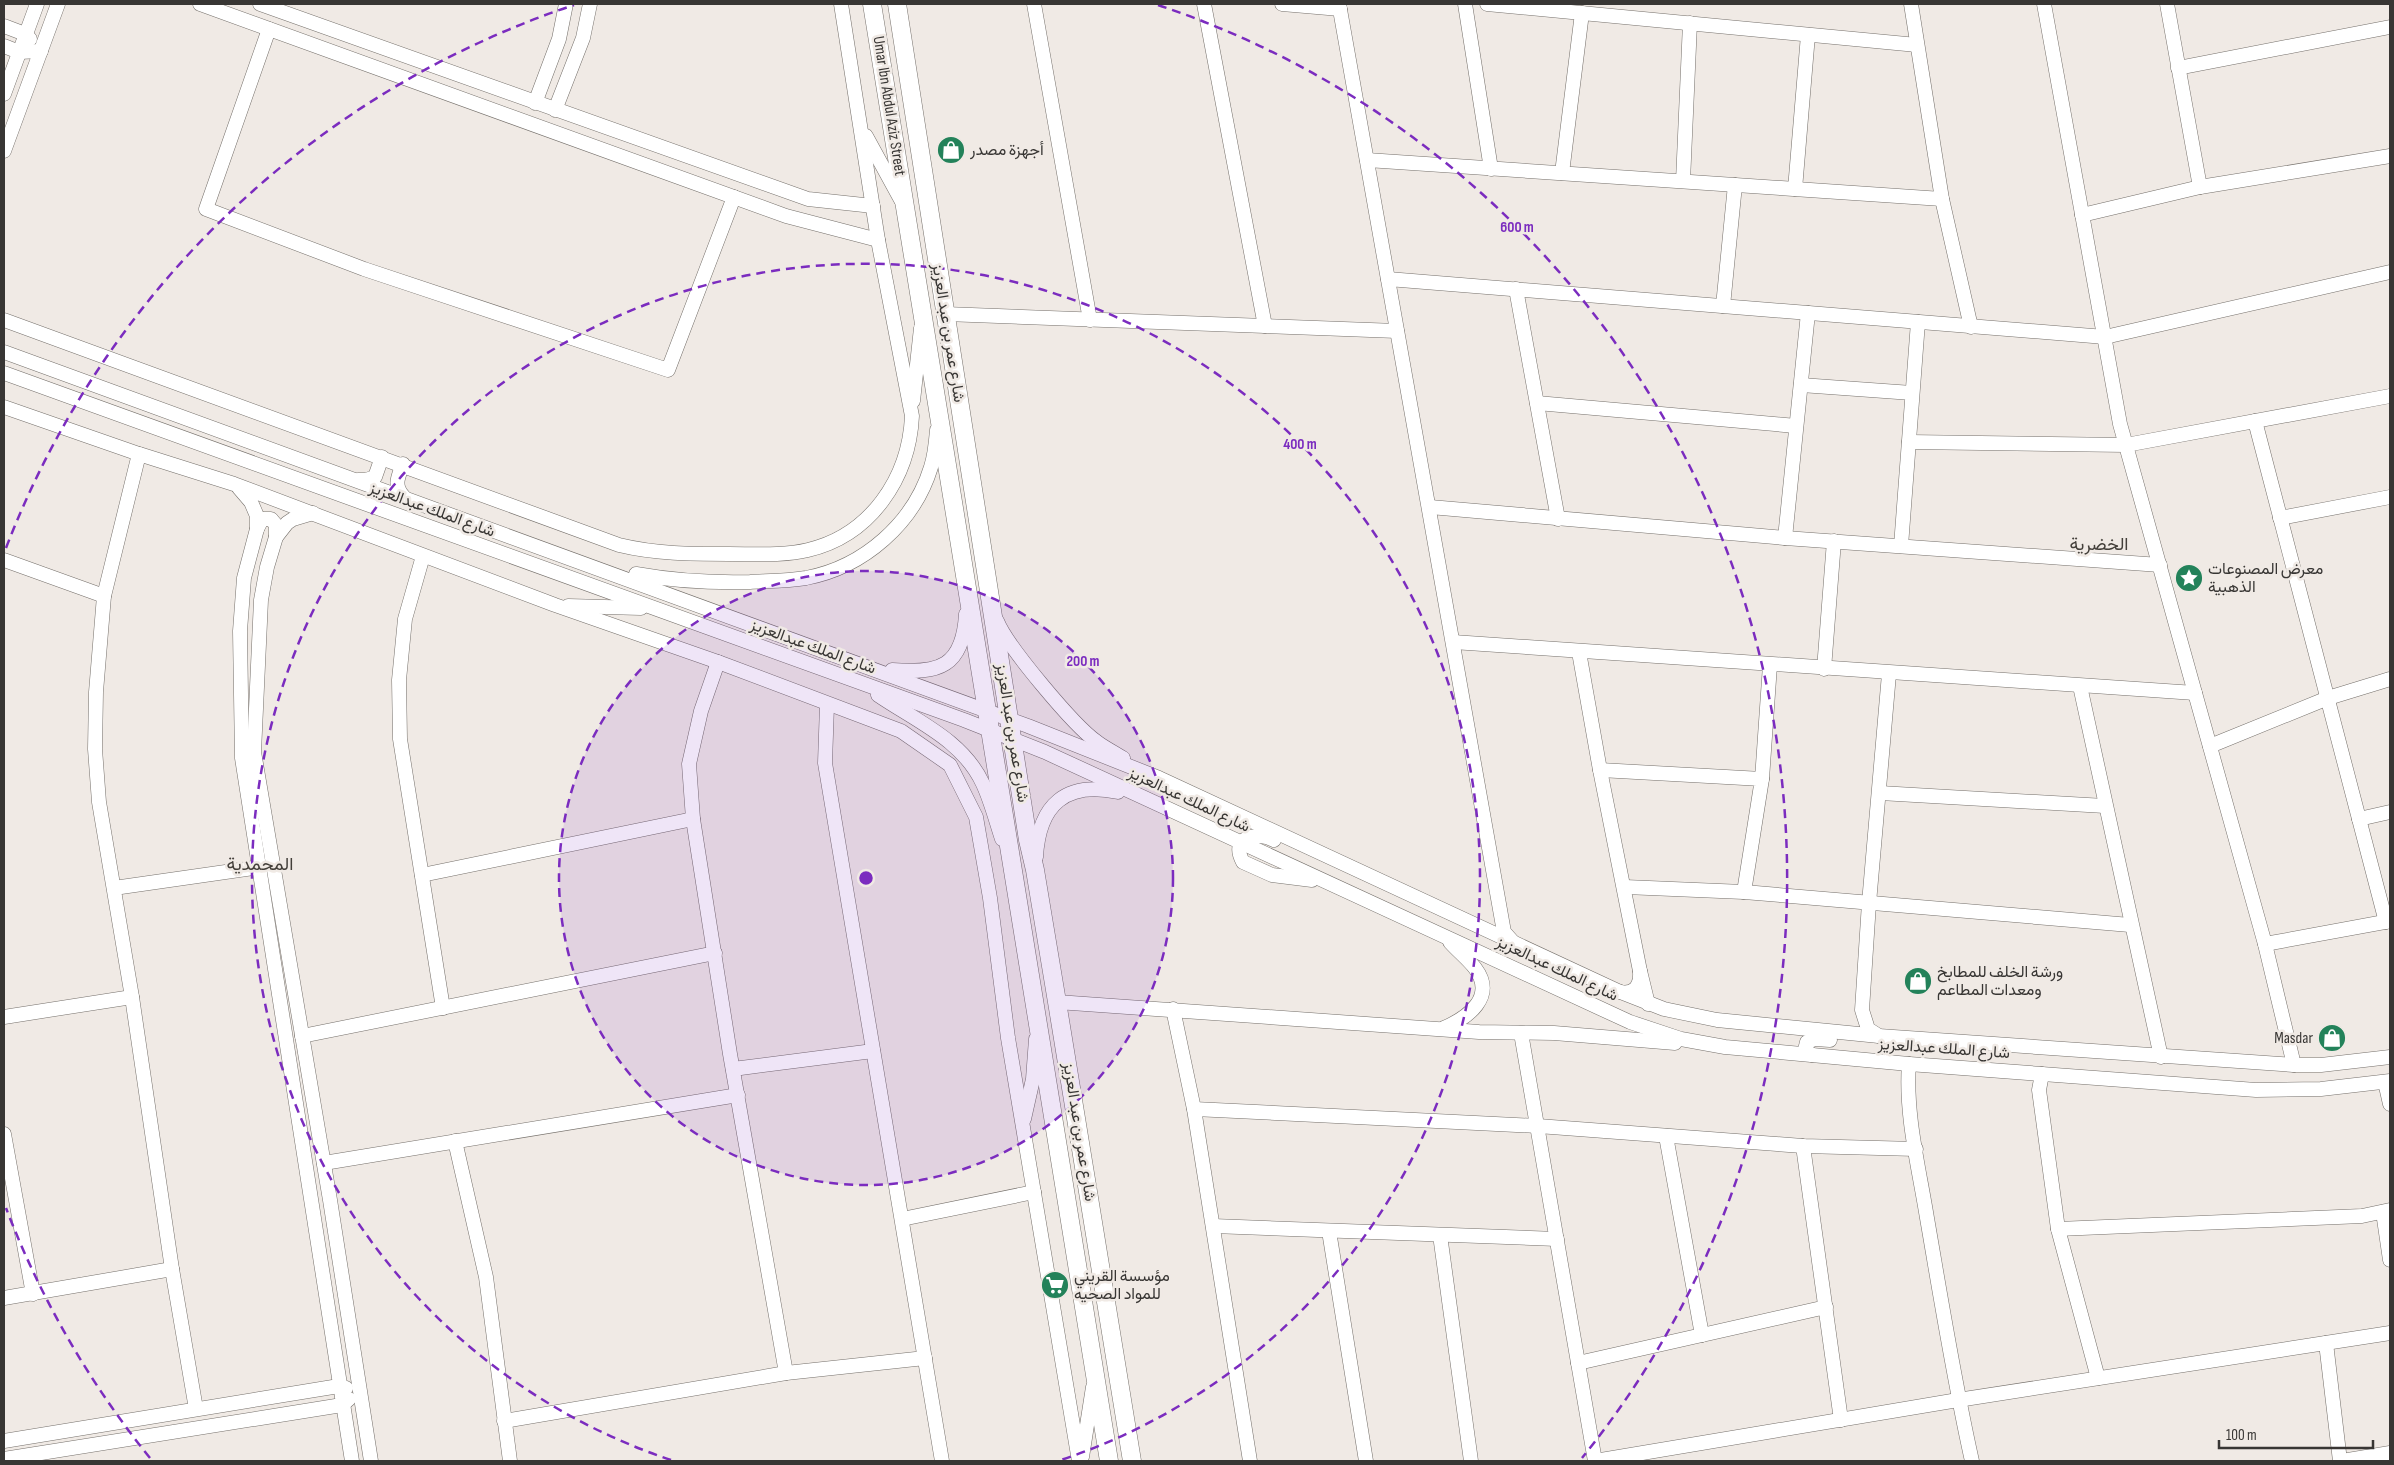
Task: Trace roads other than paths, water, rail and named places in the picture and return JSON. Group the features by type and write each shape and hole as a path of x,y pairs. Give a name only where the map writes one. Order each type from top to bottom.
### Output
{"main road":[{"name":"Umar Ibn Abdul Aziz Street","path":"872,4 905,208"},
{"name":"شارع عمر بن عبد العزيز","path":"897,4 1028,840 1035,870 1132,1461"},
{"name":"شارع عمر بن عبد العزيز","path":"905,208 940,412 1109,1461"},
{"path":"911,240 923,268 932,309 938,313 945,314"}],"street":[{"path":"4,94 37,4"},
{"path":"4,151 58,4"},
{"path":"200,4 786,216 878,240"},
{"path":"260,4 808,199 873,206"},
{"path":"535,103 559,39 566,4"},
{"path":"555,110 583,38 590,4"},
{"path":"841,4 862,128 878,240 912,416"},
{"path":"1034,4 1090,320"},
{"path":"1204,4 1265,326"},
{"path":"1282,4 1339,7 1430,507 1504,932 1512,942"},
{"path":"1465,4 1491,168"},
{"path":"1487,4 1917,45"},
{"path":"1911,4 1942,199 1971,326"},
{"path":"2044,4 2126,445 2265,944 2294,1065"},
{"path":"2167,4 2200,187"},
{"path":"1562,173 1582,13"},
{"path":"1683,181 1690,24"},
{"path":"4,26 26,34 41,51"},
{"path":"2178,68 2390,27"},
{"path":"269,29 206,209 364,269 668,370 734,197"},
{"path":"1795,189 1808,35"},
{"path":"4,46 19,52 41,51"},
{"path":"862,128 905,208"},
{"path":"2082,215 2200,187 2390,156"},
{"path":"1366,160 1942,199"},
{"path":"1723,306 1735,185"},
{"path":"1388,279 2105,337 2390,272"},
{"path":"1516,289 1558,519"},
{"path":"4,320 403,464 619,545 672,554 785,554 808,550 841,537 857,526 882,503 901,471 911,436 922,310"},
{"path":"1785,538 1808,313"},
{"path":"945,314 1397,331"},
{"path":"1901,546 1918,322"},
{"name":"شارع الملك عبدالعزيز","path":"4,352 596,566 1010,719 1158,778 1618,992 1648,1004 1717,1020 1879,1036 2161,1057 2294,1065 2321,1065 2390,1057"},
{"name":"شارع الملك عبدالعزيز","path":"4,373 991,730 1630,1022 1681,1039 1725,1047 1909,1064 2256,1090 2321,1089 2387,1081"},
{"path":"1800,385 1912,393"},
{"path":"1909,442 2126,445 2390,396"},
{"path":"1537,403 1796,426"},
{"path":"4,407 139,454 234,484 555,605 718,662 827,705 901,731 950,766 976,817 990,898 1008,1038 1080,1461"},
{"path":"596,566 662,579 708,583 789,580 821,574 846,564 879,543 902,522 916,501 932,466 940,412"},
{"path":"2255,421 2359,819 2388,921 2265,944"},
{"path":"139,454 104,596 96,692 95,749 99,802 132,997 172,1269 196,1409"},
{"path":"358,480 366,480 375,476 382,457"},
{"path":"403,464 397,483 399,492 404,497"},
{"path":"234,484 246,495 255,508 256,529 244,578 240,631 242,758 352,1461"},
{"path":"2280,518 2390,498"},
{"path":"1430,507 1785,538 2160,564"},
{"path":"276,537 293,519 313,513"},
{"path":"256,529 262,519 270,519 276,525 276,537 261,600 254,752 324,1163 371,1461"},
{"path":"1824,669 1834,541"},
{"path":"424,556 405,619 399,680 400,738 443,1008"},
{"path":"4,560 104,596"},
{"path":"877,669 930,671 946,663 958,650 965,634 968,591"},
{"path":"555,605 654,608"},
{"path":"993,611 1007,641 1081,729 1097,743 1158,778"},
{"path":"1453,642 1890,674 2195,693"},
{"path":"1579,652 1600,770 1648,1004"},
{"path":"718,662 701,711 689,764 694,819 733,1069 786,1373"},
{"path":"1744,892 1762,779 1770,665"},
{"path":"1879,1036 1868,1029 1862,1017 1869,903 1890,674"},
{"path":"2210,746 2328,698 2390,679"},
{"path":"861,683 939,732 964,754 983,784 1015,877"},
{"path":"2080,686 2130,925 2161,1057"},
{"path":"827,705 825,763 942,1461"},
{"path":"1600,770 1762,779"},
{"path":"1035,870 1037,839 1041,826 1052,806 1062,797 1072,792 1096,788 1141,798"},
{"path":"1880,793 2105,806"},
{"path":"2359,819 2390,812"},
{"path":"422,875 694,819"},
{"path":"1242,844 1252,836 1264,836 1353,876 1402,891"},
{"path":"114,888 260,867"},
{"path":"1625,887 1744,892 2130,925"},
{"path":"1466,920 1481,923 1491,921 1497,912 1499,902"},
{"path":"1441,1029 1464,1019 1471,1013 1478,1002 1481,989 1475,968 1445,937"},
{"path":"302,1036 714,952"},
{"path":"1618,992 1629,993 1636,989 1640,981 1640,971"},
{"path":"4,1017 132,997"},
{"path":"1057,1002 1441,1029 1554,1033 1725,1047"},
{"path":"1173,1009 1194,1108 1250,1461"},
{"path":"1023,1125 1033,1080 1037,1021"},
{"path":"1522,1033 1595,1461 1958,1400 2390,1333"},
{"path":"1812,1055 1808,1053 1805,1046 1810,1040 1815,1039 1905,1046 1942,1041"},
{"path":"733,1069 873,1051"},
{"path":"1909,1064 1908,1080 1916,1149 1958,1400 1972,1461"},
{"path":"2042,1074 2039,1090 2058,1229 2098,1378"},
{"path":"2387,1081 2390,1104"},
{"path":"324,1163 738,1095"},
{"path":"1194,1108 1538,1126 1803,1146 1916,1149"},
{"path":"4,1134 5,1150 33,1294"},
{"path":"1666,1136 1702,1335"},
{"path":"455,1142 486,1277 510,1461"},
{"path":"1803,1146 1841,1420"},
{"path":"902,1219 1034,1192"},
{"path":"2058,1229 2362,1216 2386,1211 2390,1260"},
{"path":"1213,1226 1557,1239"},
{"path":"1330,1231 1366,1461"},
{"path":"1440,1235 1471,1461"},
{"path":"4,1298 172,1269"},
{"path":"1578,1362 1826,1308"},
{"path":"2326,1343 2341,1461 2390,1453"},
{"path":"504,1422 786,1373 925,1358"},
{"path":"1080,1461 1095,1377"},
{"path":"4,1441 339,1386 359,1392"},
{"path":"4,1459 342,1405 359,1392"},
{"path":"4,1448 40,1435"}],"place":[{"name":"أجهزة مصدر","path":"951,150"},
{"name":"معرض المصنوعات الذهبية","path":"2189,578"},
{"name":"ورشة الخلف للمطابخ ومعدات المطاعم","path":"1918,981"},
{"name":"Masdar","path":"2332,1038"},
{"name":"مؤسسة القريني للمواد الصحيه","path":"1055,1285"}],"district":[{"name":"الخضرية","path":"2099,544"},
{"name":"المحمدية","path":"260,864"}]}
